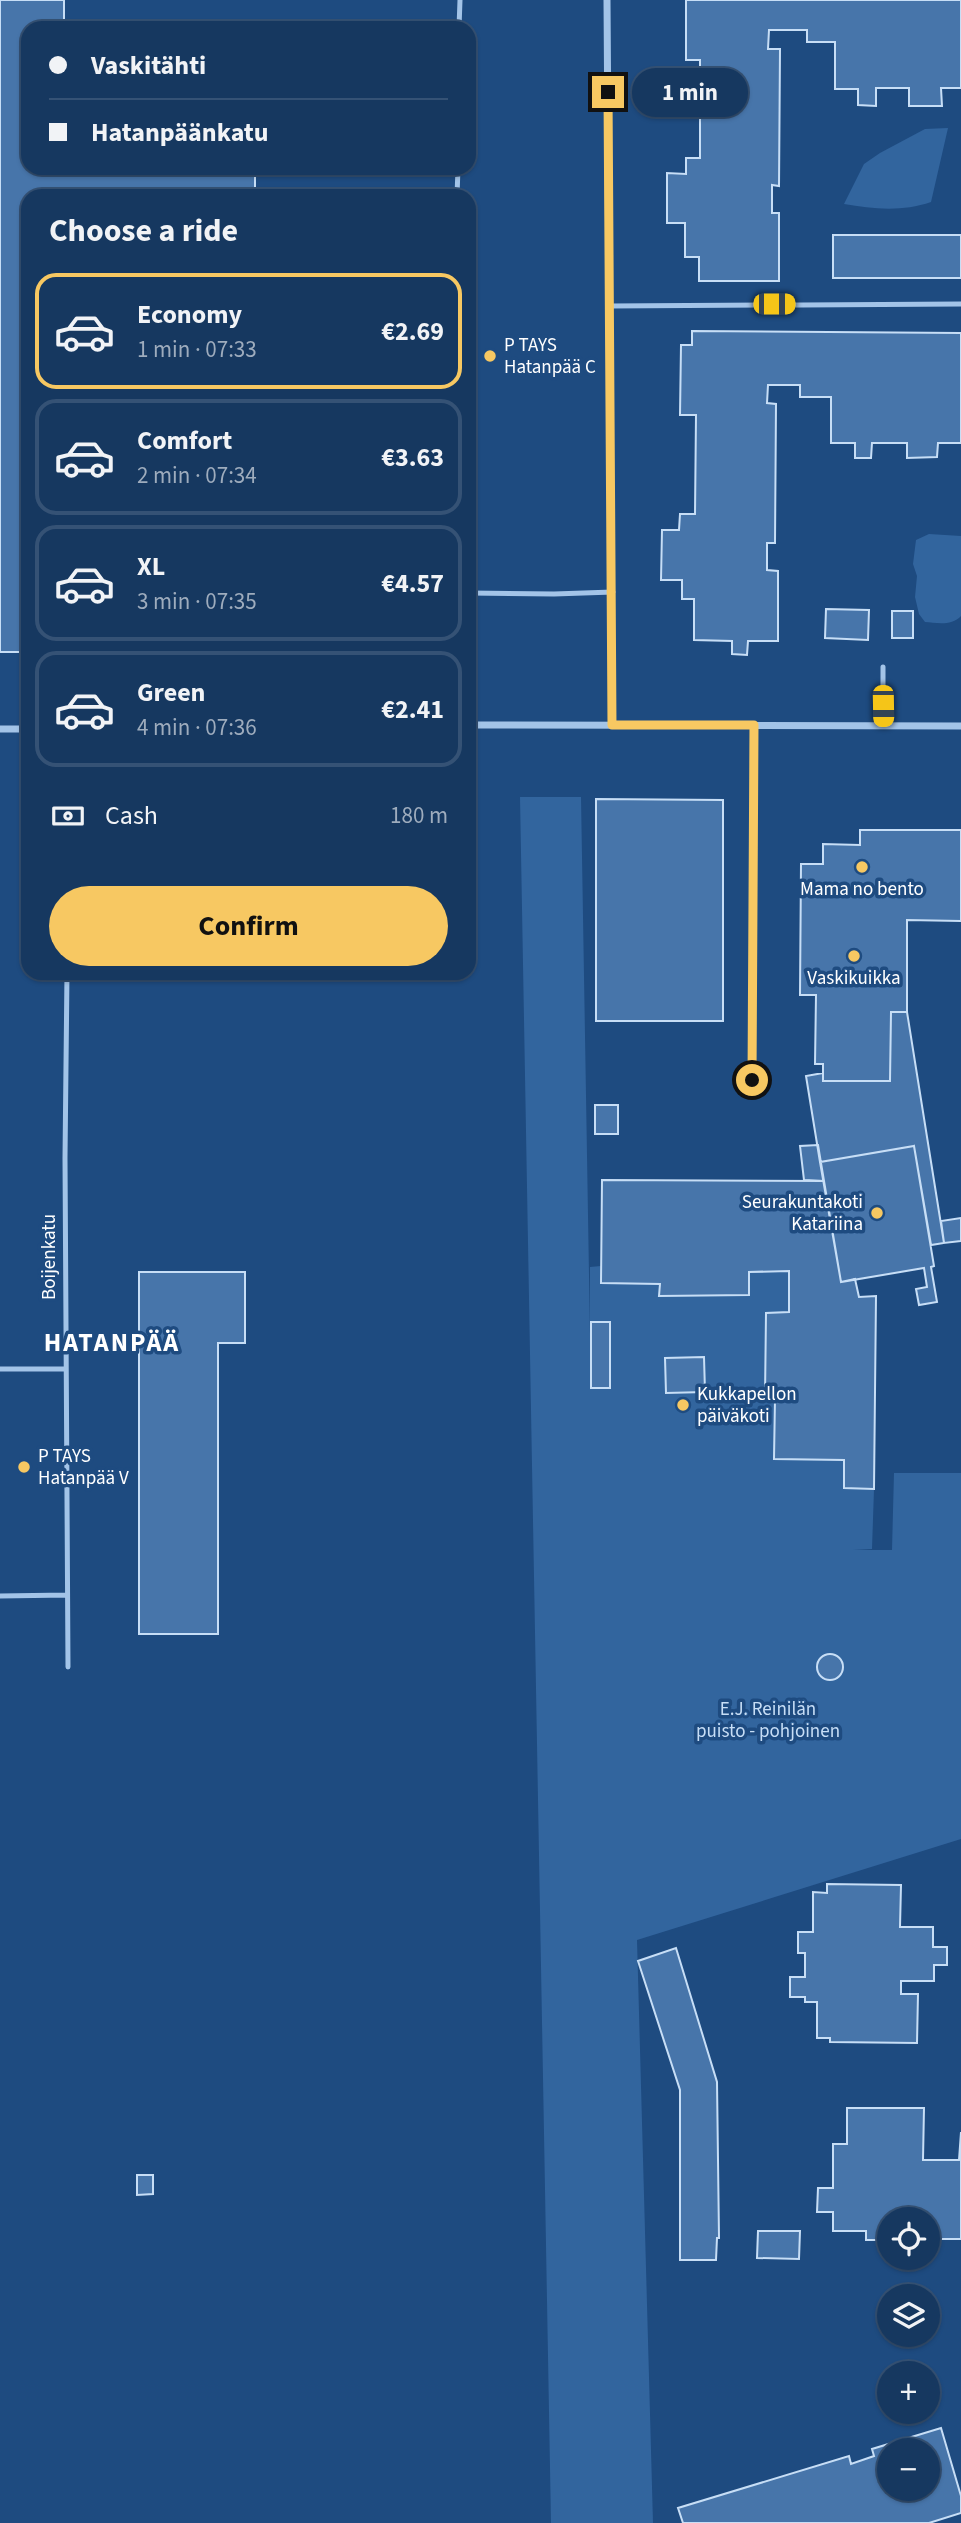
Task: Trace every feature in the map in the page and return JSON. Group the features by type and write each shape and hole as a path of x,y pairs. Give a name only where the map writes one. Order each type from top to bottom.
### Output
{"street":[{"path":"607,0 612,725"},
{"path":"476,725 961,726"},
{"path":"0,729 21,729"}],"lane":[{"path":"459,21 460,0"},
{"path":"610,306 961,304"},
{"path":"476,593 613,592"},
{"path":"883,667 883,726"},
{"path":"752,1080 754,725"},
{"name":"Boijenkatu","path":"67,980 65,1369 68,1667"},
{"path":"0,1369 65,1369"},
{"path":"0,1596 67,1595"}],"green space":[{"path":"948,128 931,202 888,209 844,204 864,164 925,129"},
{"path":"929,534 961,536 961,616 949,623 925,622 919,614 915,597 917,576 913,564 916,540"},
{"name":"E.J. Reinilän puisto - pohjoinen","path":"520,797 581,797 590,1334 590,1267 601,1266 601,1283 660,1284 660,1296 749,1295 749,1272 789,1271 789,1312 766,1313 765,1396 775,1398 774,1459 844,1460 844,1488 874,1489 872,1549 853,1550 892,1550 894,1473 961,1473 961,1839 637,1940 653,2523 551,2523"}],"building":[{"path":"0,0 64,0 64,21 21,21 21,175 255,175 255,189 21,189 21,652 0,652"},
{"path":"686,0 961,0 961,88 941,88 942,106 909,106 909,88 876,88 876,106 858,105 858,89 835,89 835,42 807,42 807,30 769,30 768,49 780,49 779,186 772,185 772,213 779,213 779,281 699,281 699,257 685,257 685,223 667,223 667,173 686,174 686,158 700,158 700,60 686,60"},
{"path":"833,235 961,235 961,278 833,278"},
{"path":"692,331 961,333 961,443 938,443 937,457 907,458 907,443 872,443 871,458 855,458 855,443 831,443 831,397 800,397 800,385 768,385 767,403 776,404 775,543 767,543 767,570 778,571 778,641 748,641 747,655 732,654 732,641 694,640 694,599 682,599 682,580 661,580 662,530 679,530 680,514 695,514 696,415 680,415 681,345 692,345"},
{"path":"826,609 869,610 868,640 825,638"},
{"path":"892,611 913,611 913,638 892,638"},
{"path":"596,799 723,800 723,1021 596,1021"},
{"name":"Vaskikuikka","path":"860,830 961,830 961,921 907,920 907,1012 891,1012 890,1081 823,1081 823,1064 815,1064 816,995 800,995 801,864 823,864 823,844 860,845"},
{"path":"891,1012 907,1012 944,1243 931,1245 914,1146 820,1162 806,1076 823,1073 823,1081 890,1081"},
{"path":"595,1105 618,1105 618,1134 595,1134"},
{"path":"818,1145 824,1181 804,1180 800,1146"},
{"name":"Seurakuntakoti Katariina","path":"914,1146 934,1266 931,1267 937,1302 919,1305 916,1289 927,1287 924,1268 841,1282 820,1162"},
{"name":"Kukkapellon päiväkoti","path":"602,1180 824,1181 841,1282 855,1279 859,1297 876,1296 874,1489 844,1488 844,1460 774,1459 775,1398 765,1397 766,1313 789,1312 789,1271 749,1272 749,1295 659,1296 660,1284 601,1283"},
{"path":"961,1218 961,1241 944,1243 941,1221"},
{"path":"139,1272 245,1272 245,1343 218,1343 218,1634 139,1634"},
{"path":"591,1322 610,1322 610,1388 591,1388"},
{"path":"704,1357 705,1392 666,1393 665,1358"},
{"path":"830,1654 839,1658 843,1667 839,1676 830,1680 821,1676 817,1667 821,1658"},
{"path":"827,1884 901,1885 900,1927 933,1927 933,1947 947,1947 947,1965 934,1965 934,1981 901,1981 901,1994 918,1994 917,2043 830,2042 830,2038 817,2038 817,2002 805,2002 805,1997 790,1997 790,1977 805,1977 805,1953 798,1953 798,1932 813,1932 813,1892 827,1893"},
{"path":"676,1948 717,2082 719,2238 716,2260 680,2260 680,2090 638,1961"},
{"path":"847,2108 924,2108 923,2160 959,2160 961,2132 961,2239 940,2239 940,2207 877,2207 877,2240 866,2240 866,2231 833,2231 833,2212 817,2212 818,2188 833,2188 833,2144 847,2144"},
{"path":"137,2175 153,2175 153,2194 137,2195"},
{"path":"758,2231 800,2231 799,2259 757,2258"},
{"path":"941,2428 961,2496 961,2513 929,2523 683,2523 678,2508 849,2456 851,2464 874,2456 872,2449 877,2447 877,2501 940,2501 940,2438 908,2438"}],"place":[{"name":"P TAYS Hatanpää C","path":"490,356"},
{"name":"Mama no bento","path":"862,867"},
{"name":"Vaskikuikka","path":"854,956"},
{"name":"Seurakuntakoti Katariina","path":"877,1213"},
{"name":"Kukkapellon päiväkoti","path":"683,1405"},
{"name":"P TAYS Hatanpää V","path":"24,1467"}],"district":[{"name":"HATANPÄÄ","path":"112,1342"}],"route":[{"path":"608,92 612,725 754,725 752,1080"}]}
